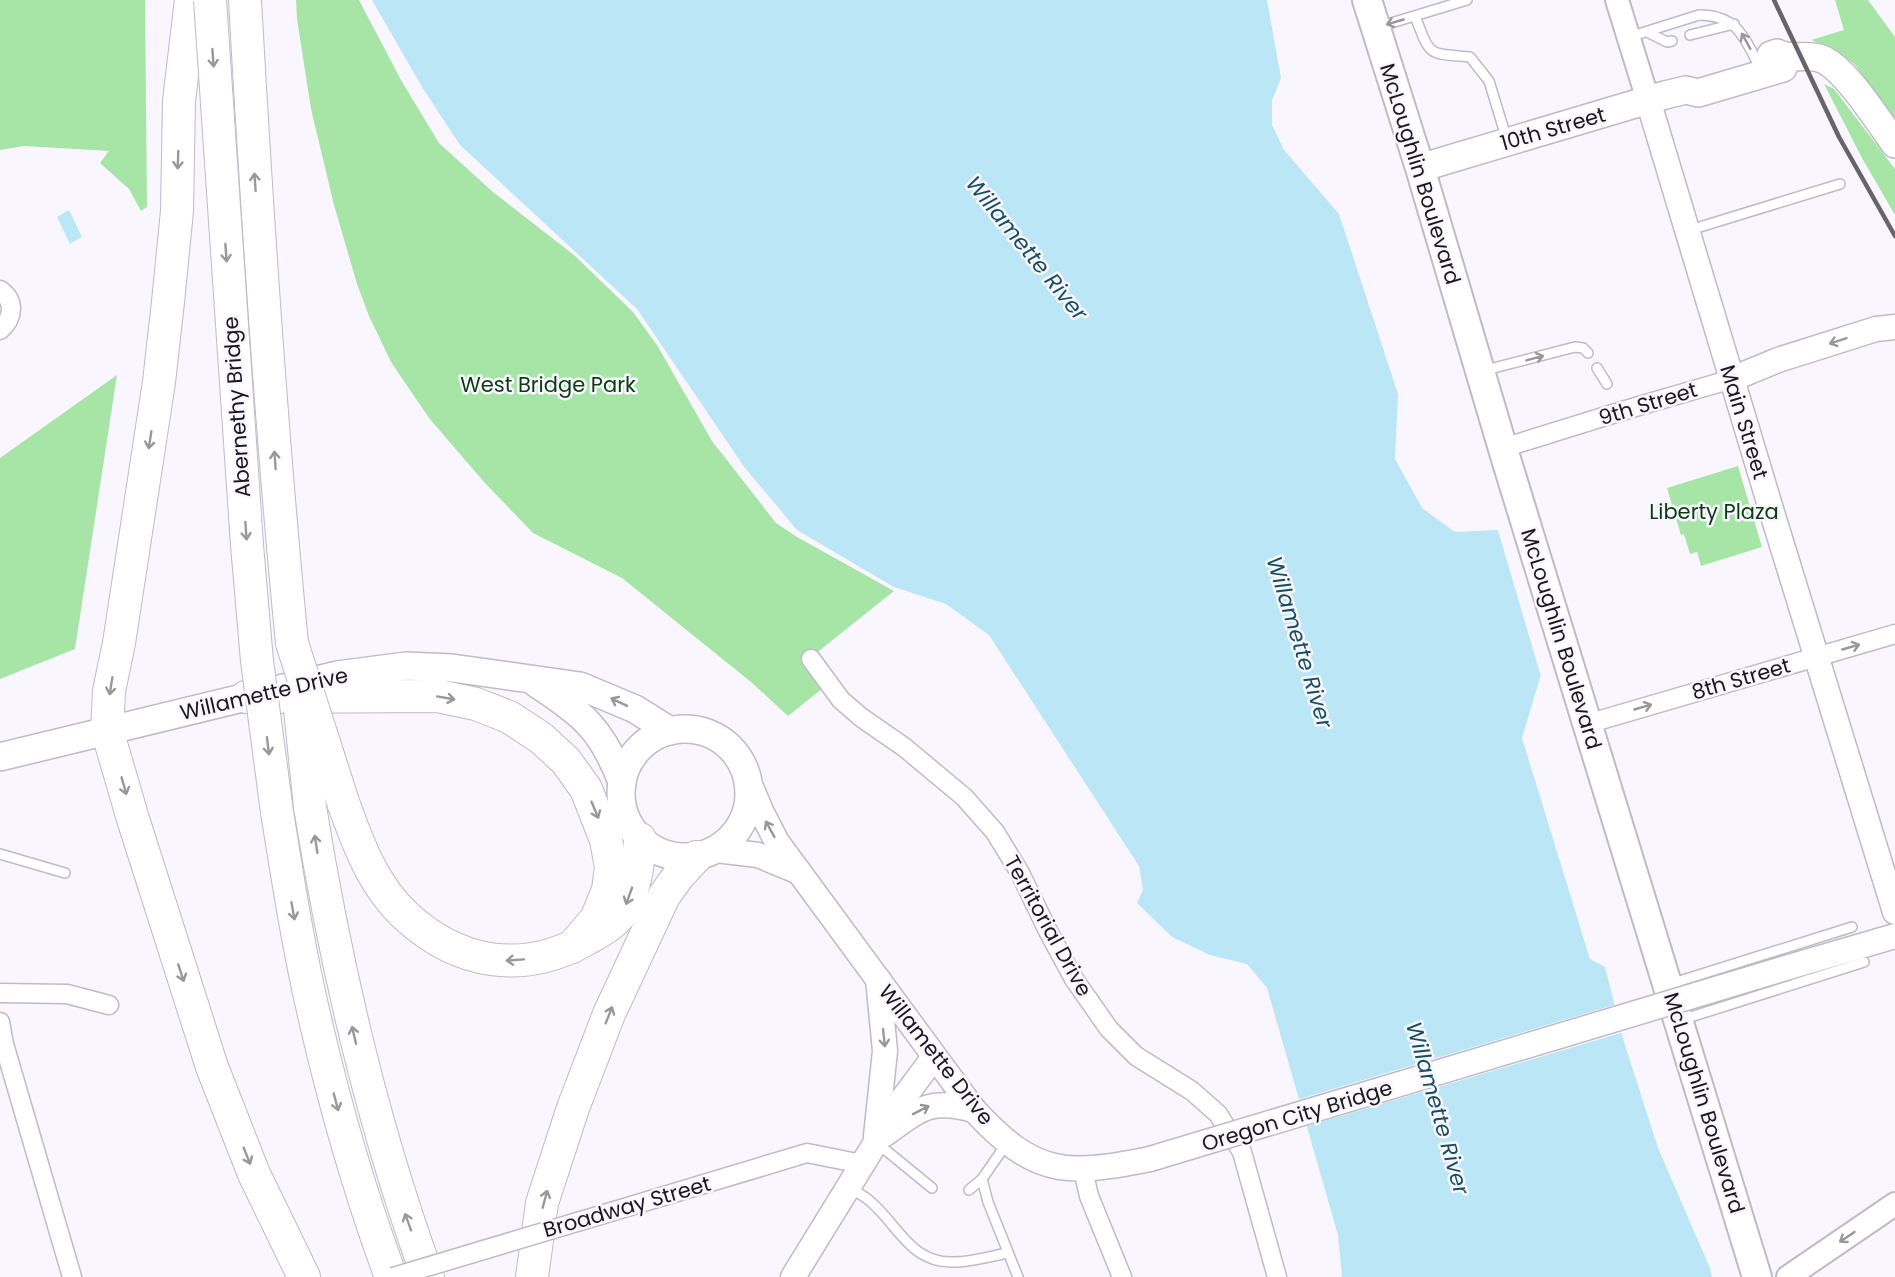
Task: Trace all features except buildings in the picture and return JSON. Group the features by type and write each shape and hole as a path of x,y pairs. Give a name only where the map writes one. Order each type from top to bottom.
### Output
{"highway":[{"path":"191,0 179,101 177,211 159,382 110,691 107,730 212,1067 254,1174 304,1277"},
{"name":"Abernethy Bridge","path":"210,0 247,545 257,660 277,812 314,1017 354,1170 392,1277"},
{"name":"Abernethy Bridge","path":"245,0 280,518 310,807 335,949 362,1068 389,1166 428,1277"},
{"name":"McLoughlin Boulevard","path":"1366,0 1420,168 1504,453 1757,1277"},
{"path":"292,643 361,852 383,890 407,917 434,937 460,952 507,961 536,958 572,947 611,926 625,907 638,870 640,839"},
{"path":"246,697 438,696 476,704 509,717 541,738 566,761 586,789 606,840 611,867 608,890 596,919 572,947"},
{"path":"532,1277 543,1203 573,1108 609,1014 664,896 678,875 706,854"}],"main road":[{"name":"10th Street","path":"1420,168 1648,100 1686,90 1698,93 1783,68 1793,57 1777,53 1695,79 1686,90"},
{"path":"1793,57 1820,58 1840,72 1895,144"},
{"name":"Main Street","path":"1648,100 1895,912"},
{"name":"9th Street","path":"1732,380 1778,360 1876,329 1895,327"},
{"name":"Willamette Drive","path":"0,757 337,675 406,666 509,674 531,680 580,686 635,709 670,731"},
{"name":"Willamette Drive","path":"531,680 584,717 612,756 622,782"},
{"path":"706,854 732,838 744,820 749,801 748,780 741,761 728,745 710,734 691,729 670,731 653,738 638,749 628,764 622,782 621,803 628,822 640,839 656,851 676,857 706,854 758,855 801,873"},
{"name":"Willamette Drive","path":"748,780 777,842 974,1110 1007,1143 1042,1163 1064,1168 1083,1170 1150,1159"},
{"name":"Oregon City Bridge","path":"1150,1159 1895,936"},
{"path":"876,1141 885,1051 878,979"},
{"path":"793,1277 915,1080 934,1057"},
{"path":"876,1141 918,1111 932,1105 953,1104 974,1110"}],"street":[{"name":"Main Street","path":"1617,0 1638,35 1648,100"},
{"path":"0,290 6,294 11,306 8,321 0,330"},
{"name":"9th Street","path":"1504,453 1625,410 1732,380"},
{"name":"8th Street","path":"1587,723 1895,634"},
{"name":"Territorial Drive","path":"811,659 841,699 862,718 904,747 963,797 995,832 1020,873 1074,979 1109,1029 1136,1056 1192,1091 1218,1114 1242,1152 1277,1277"},
{"path":"0,993 67,994 109,1005"},
{"path":"0,1022 4,1044 72,1277"},
{"name":"Broadway Street","path":"392,1277 807,1153 862,1164"},
{"path":"1083,1170 1089,1196 1122,1277"},
{"path":"1788,1277 1895,1204"}],"lane":[{"path":"1375,28 1467,0"},
{"path":"1638,35 1699,15 1711,15 1734,24 1742,33 1756,60"},
{"path":"1415,16 1428,47 1435,53 1470,57 1489,81 1508,142"},
{"path":"1690,35 1734,24"},
{"path":"1638,35 1667,42 1672,41"},
{"path":"1687,231 1840,184"},
{"path":"1480,372 1575,347 1583,348 1588,353"},
{"path":"1597,368 1607,384"},
{"path":"0,854 65,873"},
{"path":"1668,985 1852,927"},
{"path":"1678,1021 1864,962"},
{"path":"876,1141 932,1188"},
{"path":"969,1190 982,1179 1007,1143"},
{"path":"982,1179 988,1202 1018,1277"},
{"path":"848,1187 871,1201 901,1237 917,1251 934,1260 954,1262 1008,1252"}],"green space":[{"path":"0,0 145,0 147,207 141,211 129,189 100,163 109,151 24,146 0,150"},
{"name":"West Bridge Park","path":"296,0 359,0 401,80 439,143 493,192 574,255 633,312 657,345 712,441 776,523 894,591 809,659 827,685 788,716 751,682 622,578 533,533 484,482 429,418 391,362 357,284 334,205 311,109"},
{"path":"1835,0 1868,0 1895,37 1895,118 1855,65 1838,51 1811,40 1844,30"},
{"path":"1824,84 1834,89 1895,169 1895,215 1862,158"},
{"path":"117,375 75,649 0,679 0,458"},
{"name":"Liberty Plaza","path":"1738,466 1762,547 1701,566 1697,552 1690,554 1684,534 1681,535 1667,488"}],"water":[{"name":"Willamette River","path":"372,0 1267,0 1281,78 1272,100 1272,125 1284,150 1339,214 1398,394 1395,459 1422,508 1455,532 1498,530 1543,668 1522,738 1590,959 1605,967 1624,1042 1658,1148 1712,1277 1342,1277 1338,1235 1267,988 1247,964 1210,955 1172,937 1137,903 1143,890 1139,866 989,635 946,604 894,587 797,530 745,468 637,309 460,145 422,87"},
{"path":"69,210 82,237 70,244 57,217"}],"pier":[{"path":"1497,527 1501,529 1546,667 1542,680"},
{"path":"1617,1004 1624,1032 1304,1127 1296,1100"}],"railway":[{"path":"1774,0 1839,137 1895,236"}]}
